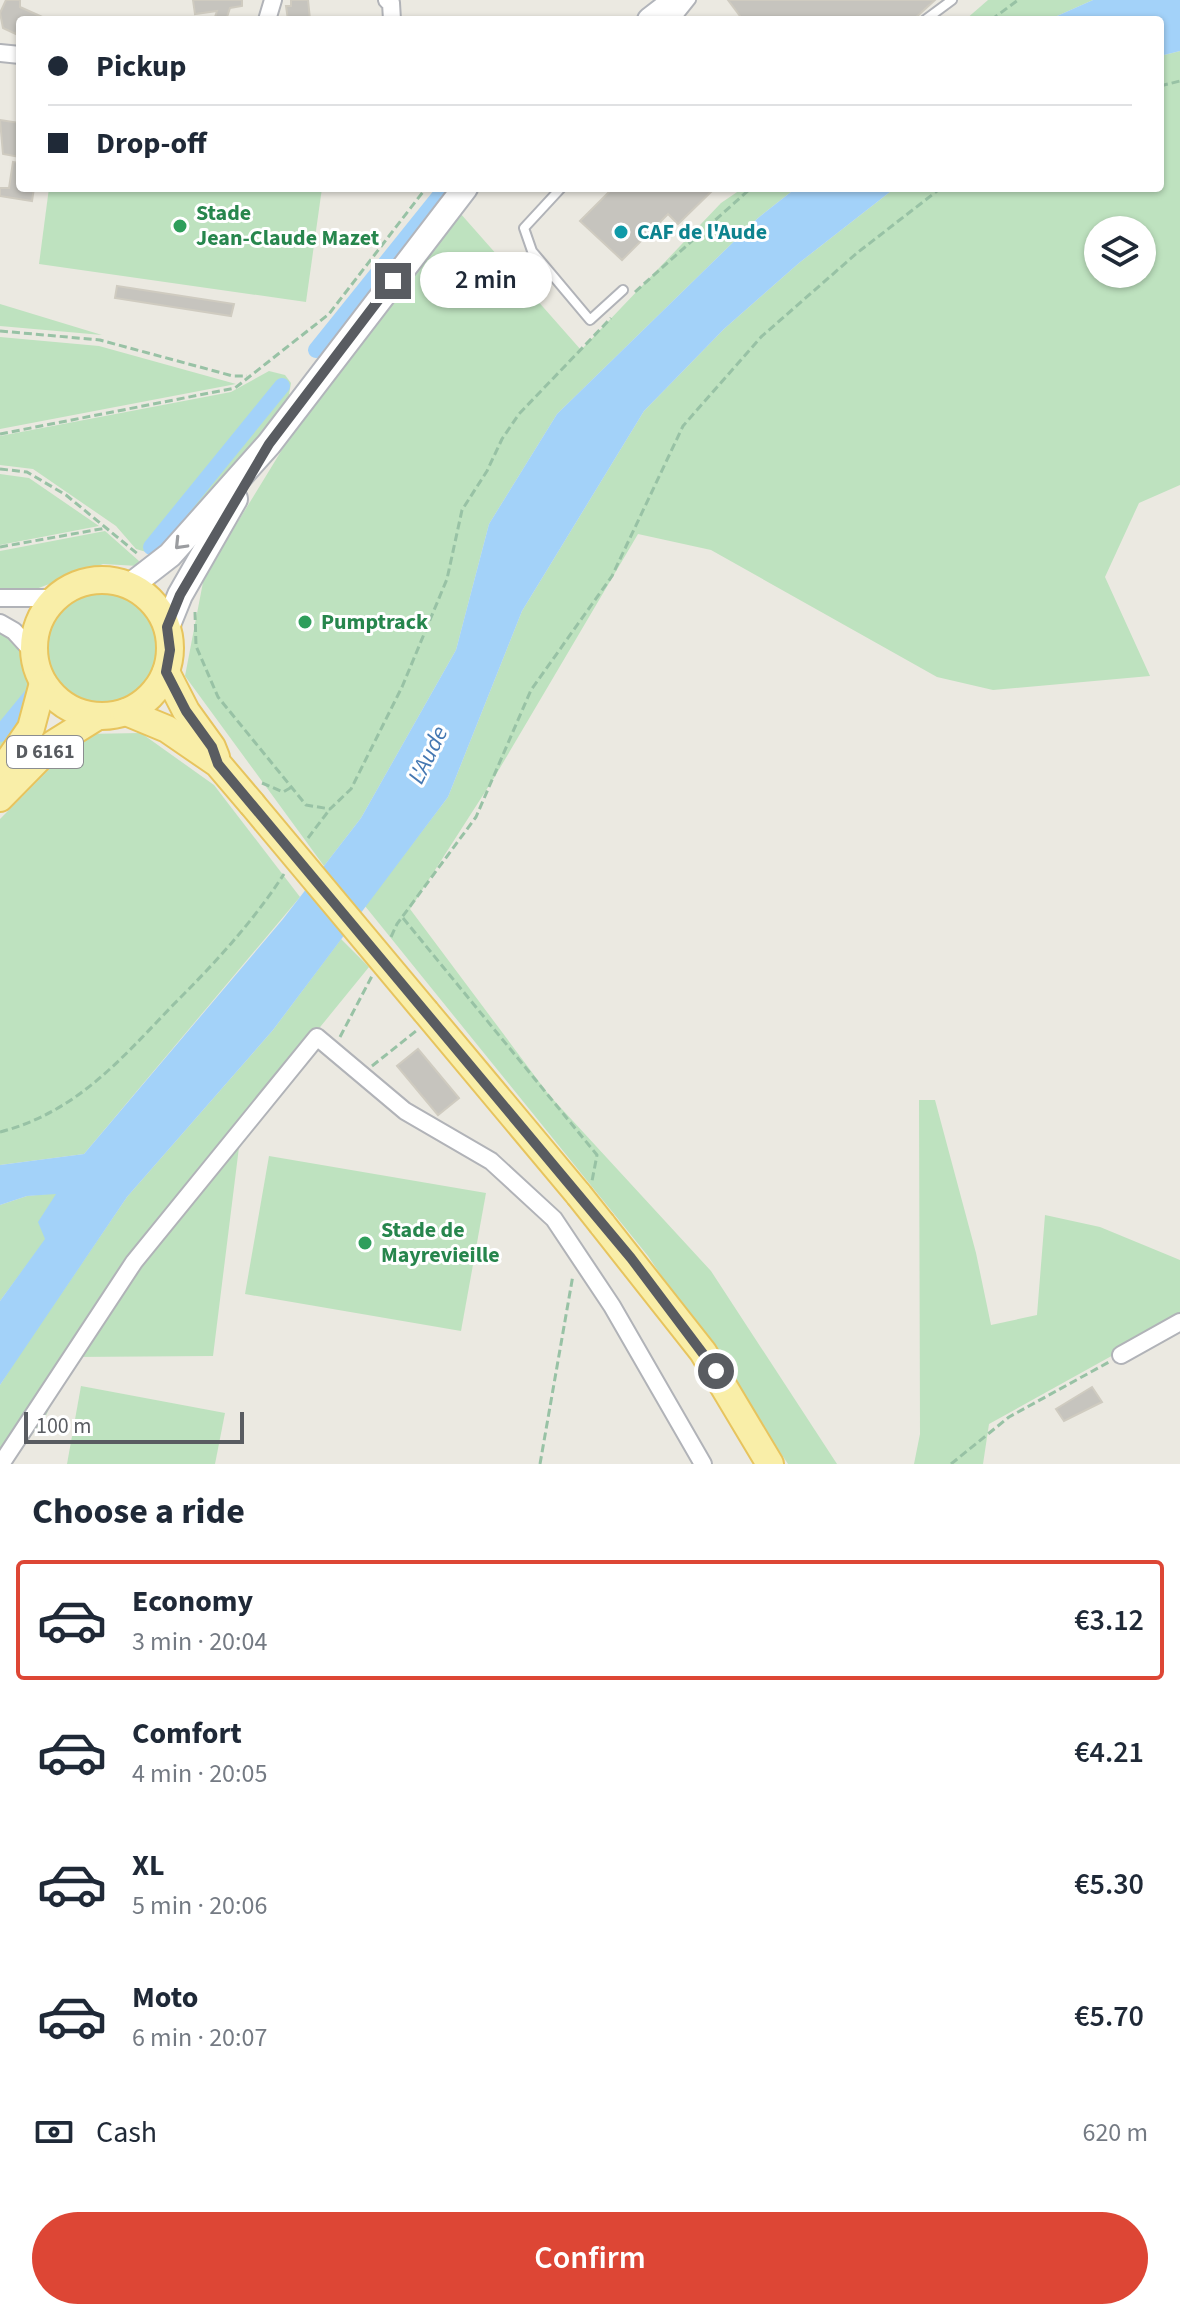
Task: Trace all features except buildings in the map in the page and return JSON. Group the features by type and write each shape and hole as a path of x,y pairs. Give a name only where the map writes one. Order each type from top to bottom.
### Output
{"main road":[{"path":"643,16 658,0"},
{"path":"655,16 676,0"},
{"path":"130,586 156,568 199,525 269,444 462,192"},
{"path":"167,627 183,591 269,444"},
{"path":"91,580 130,586 153,602 167,627 170,650 166,672 150,696 126,712 98,716 66,706 43,683 34,653 38,622 56,598 78,584 91,580"},
{"path":"166,672 186,711 212,747 218,764"},
{"name":"D 6161","path":"0,773 31,728 43,683"},
{"path":"126,712 167,729 218,764 423,1020 585,1189 602,1224 703,1352 770,1464"},
{"name":"D 6161","path":"0,798 53,744 98,716"}],"street":[{"path":"0,598 56,598"},
{"path":"0,623 14,631 34,653"},
{"path":"1,1464 134,1262 317,1037 405,1111 491,1161 554,1219 577,1251 703,1464"},
{"path":"1121,1355 1180,1322"}],"lane":[{"path":"678,16 691,0"},
{"path":"930,16 952,0"},
{"path":"557,192 524,228 532,251 590,320 623,290"}],"path":[{"path":"996,16 1018,0"},
{"path":"0,434 235,388 329,314 423,192"},
{"path":"635,293 656,270 746,192"},
{"path":"387,945 402,917 476,817 531,690 612,576 683,426 761,337 857,253 936,192"},
{"path":"305,843 330,809 351,789 402,687 447,579 462,510 487,471 502,439 519,414 613,316"},
{"path":"0,331 100,340 233,376 249,377"},
{"path":"0,469 27,472 66,495 156,568"},
{"path":"0,547 106,528"},
{"path":"183,591 195,601 196,646 218,697 306,805 330,809"},
{"path":"0,1132 54,1111 101,1081 231,947 289,868"},
{"path":"402,917 597,1155 585,1189"},
{"path":"333,1050 375,969"},
{"path":"372,1066 423,1020"},
{"path":"540,1464 577,1251"},
{"path":"951,1464 1009,1417 1121,1355"}],"green space":[{"path":"988,0 1093,0 1057,16 970,16"},
{"path":"1180,51 1180,485 1139,503 1105,577 1150,676 993,690 937,677 711,550 638,534 494,778 410,909 549,1095 711,1271 837,1464 788,1464 648,1256 365,906 448,797 522,611 644,411 724,329 799,263 890,192 1164,192 1164,55"},
{"name":"Stade Jean-Claude Mazet","path":"48,192 321,192 306,302 39,264"},
{"path":"737,192 791,192 758,218 557,414 489,524 456,650 361,818 324,866 185,676 204,577 291,435 460,213 581,350 721,203"},
{"path":"0,304 102,335 0,326"},
{"path":"0,337 99,346 236,384 0,429"},
{"path":"269,371 285,375 291,383 280,413 179,532 153,554 136,549 116,526 33,469 0,465 0,436 231,392"},
{"path":"0,474 29,478 99,526 0,545"},
{"path":"105,531 139,561 138,566 103,564 36,589 0,588 0,551"},
{"path":"104,591 126,595 145,608 158,627 162,649 158,671 145,690 126,703 104,707 82,703 63,690 50,671 46,649 50,627 63,608 82,595"},
{"path":"0,632 17,640 26,655 35,704 0,765"},
{"path":"141,733 214,785 300,897 84,1154 0,1165 0,819 84,734"},
{"path":"341,939 369,967 242,1123 213,1356 72,1357 45,1418 9,1464 0,1464 0,1385 14,1363 127,1197 273,1030"},
{"path":"919,1100 935,1100 976,1253 991,1325 1037,1315 1045,1215 1100,1227 1180,1260 1180,1318 989,1424 983,1464 914,1464 920,1434"},
{"name":"Stade de Mayrevieille","path":"269,1156 486,1193 461,1331 245,1294"},
{"path":"57,1193 46,1239 0,1301 0,1205 27,1196"},
{"path":"81,1386 225,1413 215,1464 67,1464"}],"water":[{"path":"1093,0 1180,0 1180,51 1164,55 1164,16 1057,16"},
{"name":"L'Aude","path":"791,192 890,192 799,263 724,329 644,411 522,611 448,797 273,1030 127,1197 0,1385 0,1301 45,1239 38,1222 56,1194 27,1196 0,1205 0,1165 84,1154 283,919 361,818 456,650 489,524 557,414 758,218"}],"waterway":[{"path":"316,350 443,192"},
{"path":"151,547 282,386"},
{"path":"0,734 31,696"}],"place":[{"name":"Stade Jean-Claude Mazet","path":"180,226"},
{"name":"CAF de l'Aude","path":"621,232"},
{"name":"Pumptrack","path":"305,622"},
{"name":"Stade de Mayrevieille","path":"365,1243"}],"route":[{"path":"393,281 269,444 228,510 180,595 167,627 170,650 166,672 186,711 212,747 218,764 631,1258 716,1371"}]}
